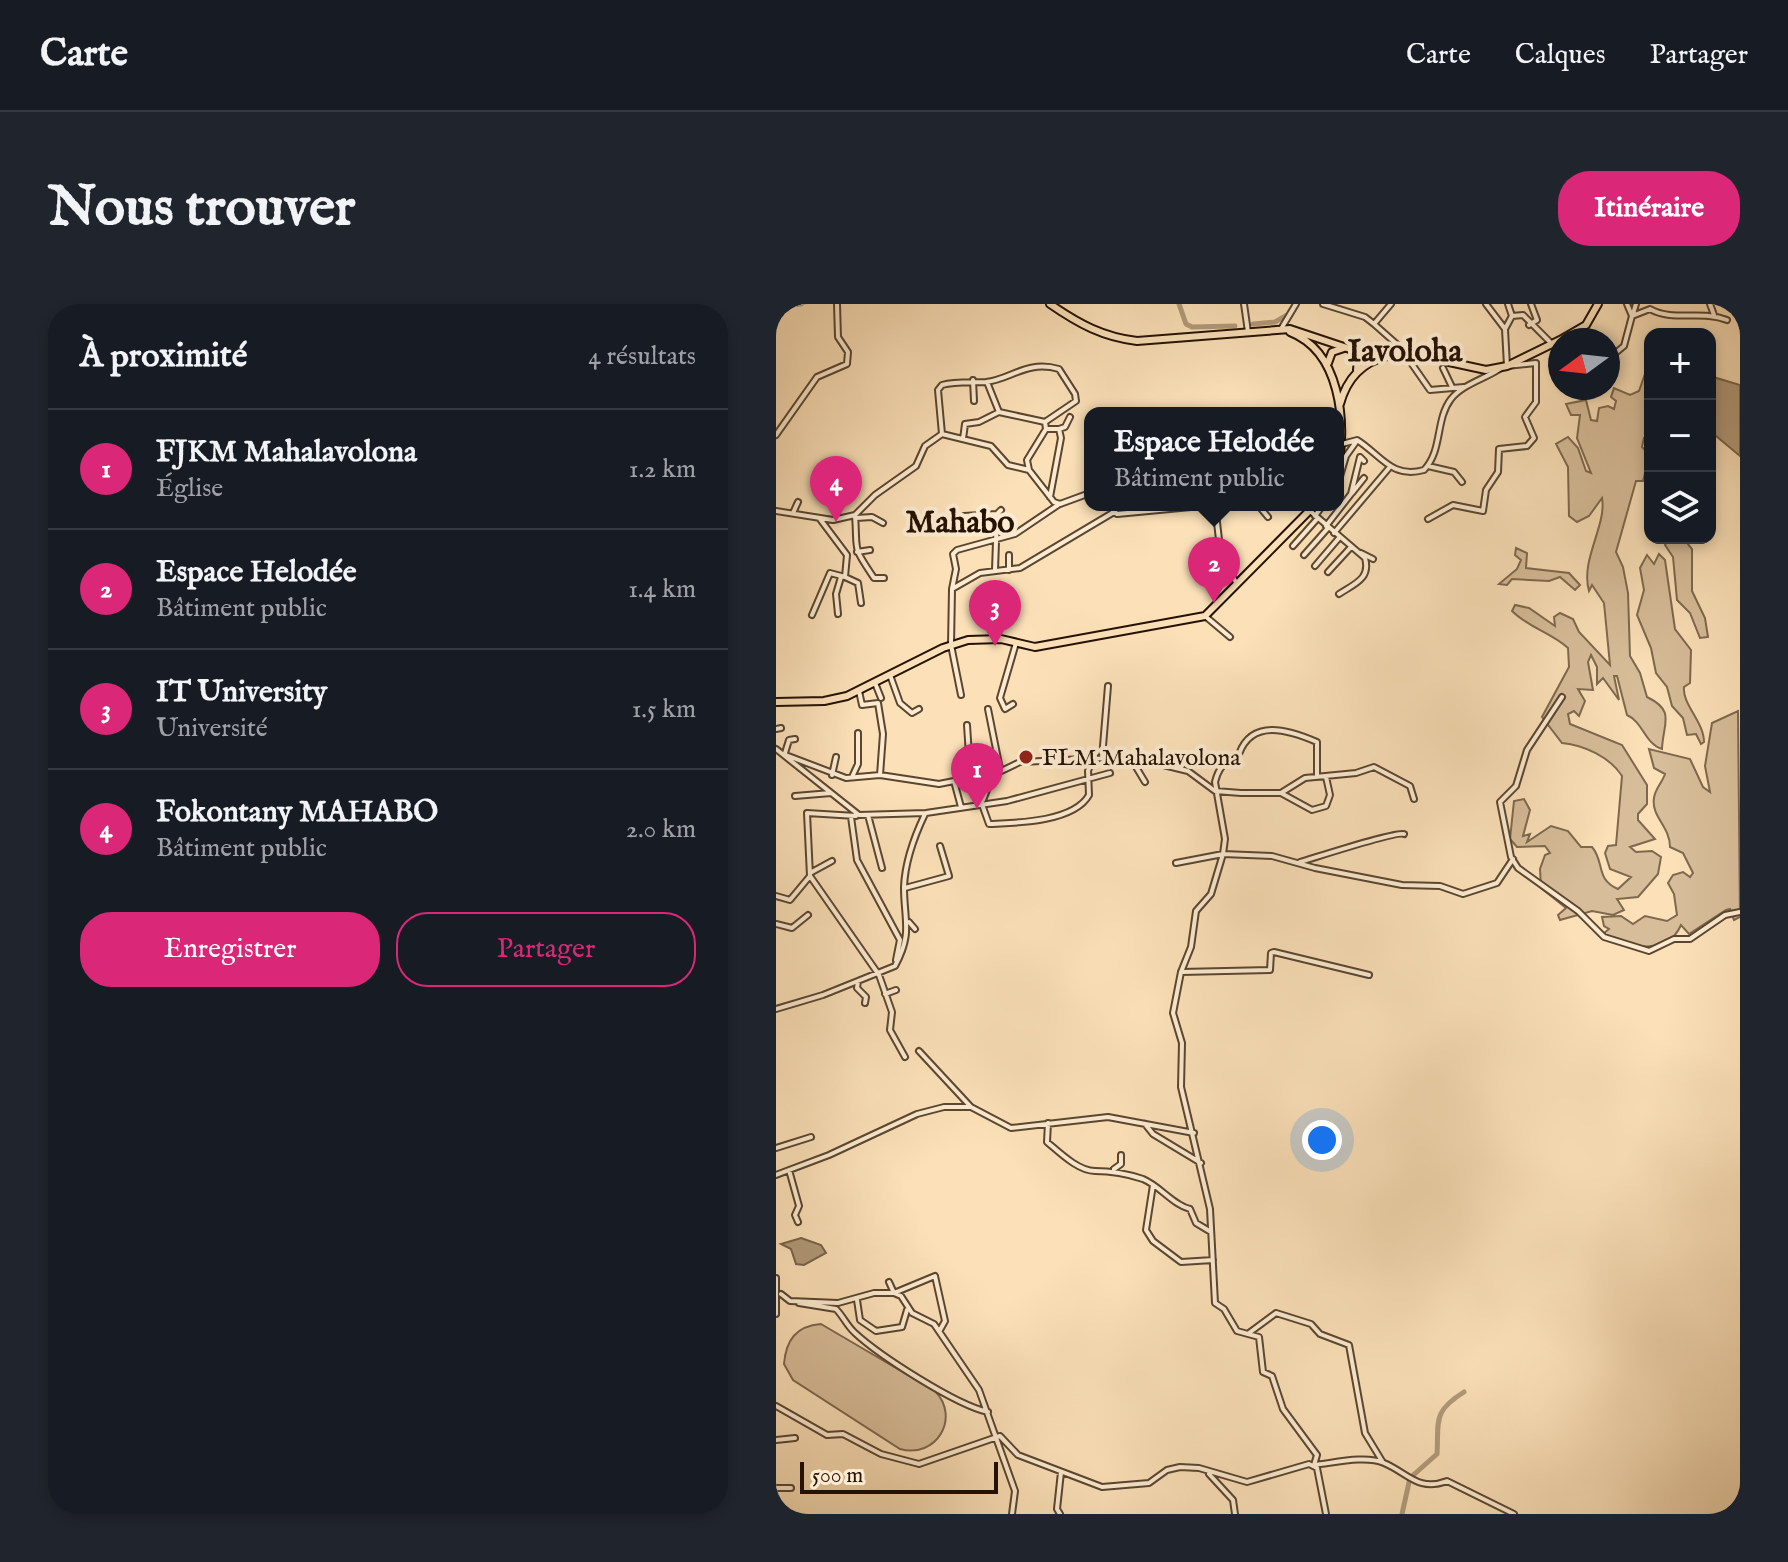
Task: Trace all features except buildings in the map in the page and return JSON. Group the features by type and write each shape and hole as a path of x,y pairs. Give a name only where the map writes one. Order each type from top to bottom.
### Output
{"main road":[{"path":"1050,304 1089,329 1117,339 1137,341 1281,329 1299,331 1348,349 1403,355 1468,368 1504,367 1548,346"},
{"path":"1581,328 1586,325 1598,304"},
{"path":"1281,329 1310,343 1329,369 1343,379 1376,359 1403,355"},
{"path":"1338,407 1329,369 1332,352 1348,349"},
{"path":"1341,407 1358,361 1348,349"},
{"path":"776,702 829,701 859,691 951,645 989,638 1035,647 1205,616 1309,511"}],"street":[{"path":"1244,304 1248,332"},
{"path":"1281,329 1296,304"},
{"path":"1323,304 1365,317 1374,324 1430,390 1467,387"},
{"path":"1374,324 1391,304"},
{"path":"1486,304 1505,329"},
{"path":"1504,367 1505,329 1512,316 1508,304"},
{"path":"1529,325 1537,320 1531,304"},
{"path":"1627,304 1632,316"},
{"path":"1620,349 1624,346 1636,304"},
{"path":"1710,304 1714,315"},
{"path":"776,435 817,377 847,364 848,352 838,337 837,306"},
{"path":"1632,316 1650,309 1661,315 1714,315 1727,320"},
{"path":"1512,316 1523,315 1529,325 1548,341"},
{"path":"1428,466 1449,401 1467,387 1504,367 1536,363 1536,402 1525,417 1534,434 1533,441 1527,446 1499,449 1498,472 1486,490 1483,511 1453,505 1428,519"},
{"path":"942,434 939,387 973,380 987,382 1028,368 1059,369 1075,394 1076,401 1045,422 999,412 979,422 965,424 963,439"},
{"path":"1443,368 1452,387"},
{"path":"973,380 974,401"},
{"path":"987,382 999,412"},
{"path":"1046,429 1065,427 1070,417"},
{"path":"1045,422 1046,429 1027,460 1029,470 1050,499 1060,504"},
{"path":"1050,499 1061,438 1059,429"},
{"path":"884,578 874,578 857,552 853,531 856,516 875,495 916,466 925,446 942,434 991,446 1008,465 1029,470"},
{"path":"1357,440 1389,468 1413,472 1428,466 1454,472 1462,482"},
{"path":"1344,444 1357,440"},
{"path":"1344,463 1357,440"},
{"path":"1351,494 1360,457"},
{"path":"1334,533 1389,468"},
{"path":"1344,504 1364,478"},
{"path":"961,695 951,645 952,589 956,569 953,554 1015,534 1060,504 1084,495"},
{"path":"793,513 798,502"},
{"path":"776,511 820,519 872,517 883,523"},
{"path":"952,589 980,573 1009,570 1035,560 1114,512 1128,511"},
{"path":"1215,511 1221,557 1237,584"},
{"path":"1263,511 1268,517"},
{"path":"1313,511 1339,538 1365,558 1367,573 1339,594"},
{"path":"1293,546 1320,511"},
{"path":"1304,555 1339,511"},
{"path":"944,524 953,527 957,519 978,512 999,512 995,570"},
{"path":"820,519 847,555 836,594 838,614"},
{"path":"1315,566 1339,538"},
{"path":"1328,572 1351,547"},
{"path":"857,552 870,550"},
{"path":"1358,553 1373,559"},
{"path":"1009,555 1009,570"},
{"path":"812,615 830,573 858,583 861,603"},
{"path":"1205,616 1230,637"},
{"path":"1013,704 1005,709 1000,698 1016,643"},
{"path":"890,675 900,703 912,713 919,709"},
{"path":"875,683 881,698"},
{"path":"1102,758 1108,686"},
{"path":"859,691 862,705 878,703 882,717 880,775"},
{"path":"1562,697 1527,750 1516,786 1500,802 1513,859 1518,868 1578,911 1604,937 1649,951 1674,939 1690,939 1725,915 1740,912"},
{"path":"988,709 1000,769"},
{"path":"967,725 970,771 974,786 984,801 989,824 1024,824 1084,803 1089,795 1088,767 1092,760"},
{"path":"1317,777 1317,742 1273,729 1256,731 1244,741 1239,754 1230,758 1217,773 1215,791 1225,839 1223,854 1211,894 1196,911 1191,947 1181,972 1173,1013 1182,1043 1181,1087 1201,1163 1211,1232 1215,1303 1224,1309 1237,1331 1259,1337 1263,1372 1272,1376 1283,1409 1317,1455 1314,1465 1323,1485 1326,1514"},
{"path":"852,777 858,764 858,733"},
{"path":"784,753 789,740 795,739"},
{"path":"776,749 832,775 880,775 939,784 954,781 961,807"},
{"path":"784,753 859,815"},
{"path":"832,775 836,757"},
{"path":"1130,757 1138,773 1144,774 1145,782"},
{"path":"984,801 989,780 1000,769 1020,762 1130,757 1188,771 1215,791 1281,793 1312,810 1326,806 1330,795 1326,777"},
{"path":"1281,793 1305,778 1374,767 1410,786 1414,799"},
{"path":"905,1057 890,1030 892,1012 879,975 810,874 807,813 851,817 926,813 984,801 1015,800 1110,773"},
{"path":"795,796 831,793"},
{"path":"776,1009 879,975 895,966 907,940 909,922 904,888 907,863 926,813"},
{"path":"868,815 882,868"},
{"path":"851,817 857,860 900,940 895,966"},
{"path":"1298,862 1348,850 1389,833 1404,834"},
{"path":"904,888 948,878 940,846"},
{"path":"1176,863 1223,854 1272,856 1402,885 1440,886 1463,894 1497,883 1513,859"},
{"path":"776,896 790,900 810,874 832,861"},
{"path":"776,924 792,928 808,915"},
{"path":"909,922 915,929"},
{"path":"1181,972 1270,970 1271,953 1274,952 1369,975"},
{"path":"858,981 857,988 866,997 865,1003"},
{"path":"885,994 896,990"},
{"path":"919,1051 971,1107 1011,1128 1108,1117 1194,1133"},
{"path":"776,1175 917,1114 944,1107 971,1107"},
{"path":"1048,1123 1047,1142 1070,1161 1092,1171 1118,1169 1121,1155"},
{"path":"1144,1123 1153,1134 1201,1163"},
{"path":"776,1148 811,1137"},
{"path":"789,1170 799,1206 795,1215 798,1222"},
{"path":"1108,1170 1129,1172 1153,1185 1182,1207 1190,1209 1196,1223 1211,1232"},
{"path":"1153,1185 1146,1230 1153,1241 1181,1262 1198,1263 1204,1257 1213,1260"},
{"path":"779,1293 799,1301 838,1303 874,1293 894,1293 935,1276 945,1321 940,1330"},
{"path":"776,1278 779,1293 776,1314"},
{"path":"857,1300 860,1320 876,1331 902,1327 907,1320 907,1308 889,1282"},
{"path":"799,1301 803,1306 836,1309 857,1335 885,1355 965,1404 988,1412"},
{"path":"907,1308 940,1330 963,1370 979,1390 1015,1491 1012,1514"},
{"path":"1247,1334 1276,1313 1311,1324 1320,1334 1349,1345 1365,1433 1383,1463 1412,1482 1434,1486 1447,1481 1514,1514"},
{"path":"776,1406 827,1435 843,1434 881,1454 919,1464 996,1436 1006,1441 1010,1450 1018,1455 1102,1487 1149,1483 1167,1470 1180,1467 1247,1482 1314,1465 1383,1463"},
{"path":"776,1440 795,1438"},
{"path":"1208,1471 1215,1484 1233,1500 1235,1514"},
{"path":"1060,1514 1057,1509 1061,1472"},
{"path":"776,1488 791,1488"}],"shaded area":[{"path":"1644,377 1644,477 1643,481 1636,481 1616,552 1623,567 1628,593 1630,656 1640,673 1647,697 1662,707 1665,713 1662,749 1652,743 1627,715 1617,676 1614,676 1619,700 1603,678 1597,684 1597,667 1591,655 1588,662 1593,690 1578,689 1585,701 1579,716 1574,711 1568,714 1570,724 1622,745 1647,785 1647,804 1638,814 1638,820 1655,839 1630,847 1636,852 1652,851 1661,857 1658,874 1638,897 1617,899 1624,910 1613,915 1592,911 1560,920 1558,915 1566,908 1541,888 1540,869 1545,855 1550,853 1545,846 1517,847 1510,839 1514,801 1524,799 1530,810 1523,836 1530,834 1527,842 1551,826 1568,831 1581,847 1592,847 1606,880 1618,889 1631,877 1610,869 1605,853 1608,846 1616,845 1622,776 1611,763 1596,753 1562,743 1542,717 1569,667 1568,648 1512,611 1515,605 1529,608 1555,626 1554,617 1560,613 1573,619 1579,632 1610,665 1604,603 1592,585 1589,591 1587,579 1590,555 1601,520 1602,498 1589,516 1577,522 1569,516 1568,467 1556,444 1568,437 1578,448 1586,471 1591,473 1577,438 1580,415 1571,415 1566,404 1586,400 1591,420 1597,421 1599,408 1608,406 1614,409 1615,400 1620,400 1620,391 1630,395 1639,391"},
{"path":"1716,378 1740,385 1740,456 1716,436"},
{"path":"1688,544 1692,549 1692,591 1705,618 1708,637 1700,638 1690,613 1677,600 1673,557 1665,545"},
{"path":"1516,548 1527,553 1526,568 1569,573 1580,585 1575,590 1560,577 1549,581 1512,579 1507,585 1499,584 1517,569 1521,560 1515,555"},
{"path":"1659,554 1665,560 1675,629 1691,650 1690,683 1684,687 1684,693 1701,727 1704,742 1701,744 1696,734 1687,735 1683,718 1672,706 1667,687 1656,673 1651,648 1637,615 1644,590 1640,568 1647,555 1654,564"},
{"path":"1738,711 1740,917 1734,920 1730,909 1726,910 1689,934 1681,925 1675,935 1656,945 1623,943 1603,934 1609,929 1604,926 1602,917 1621,916 1633,924 1645,916 1667,921 1677,915 1674,894 1668,883 1673,875 1683,872 1690,877 1693,873 1683,853 1670,847 1667,833 1655,811 1655,795 1665,774 1654,768 1649,749 1690,759 1703,787 1710,792 1705,766 1712,723"},
{"path":"801,1238 821,1245 826,1253 804,1265 796,1264 791,1249 781,1244"},
{"path":"821,1324 935,1391 946,1413 941,1434 934,1442 924,1448 900,1449 793,1380 784,1364 790,1341 799,1331"}],"waterway":[{"path":"776,306 801,304"},
{"path":"1179,304 1186,324 1192,327 1235,326"},
{"path":"1253,324 1275,322 1289,314"},
{"path":"1402,1514 1410,1478 1437,1454 1438,1425 1442,1412 1464,1392"}],"place":[{"name":"Fokontany MAHABO","path":"836,522"},
{"name":"Espace Helodée","path":"1214,603"},
{"name":"IT University","path":"995,646"},
{"name":"FLM Mahalavolona","path":"1026,757"},
{"name":"FJKM Mahalavolona","path":"977,809"}],"district":[{"name":"Iavoloha","path":"1405,350"},
{"name":"Mahabo","path":"960,521"}]}
